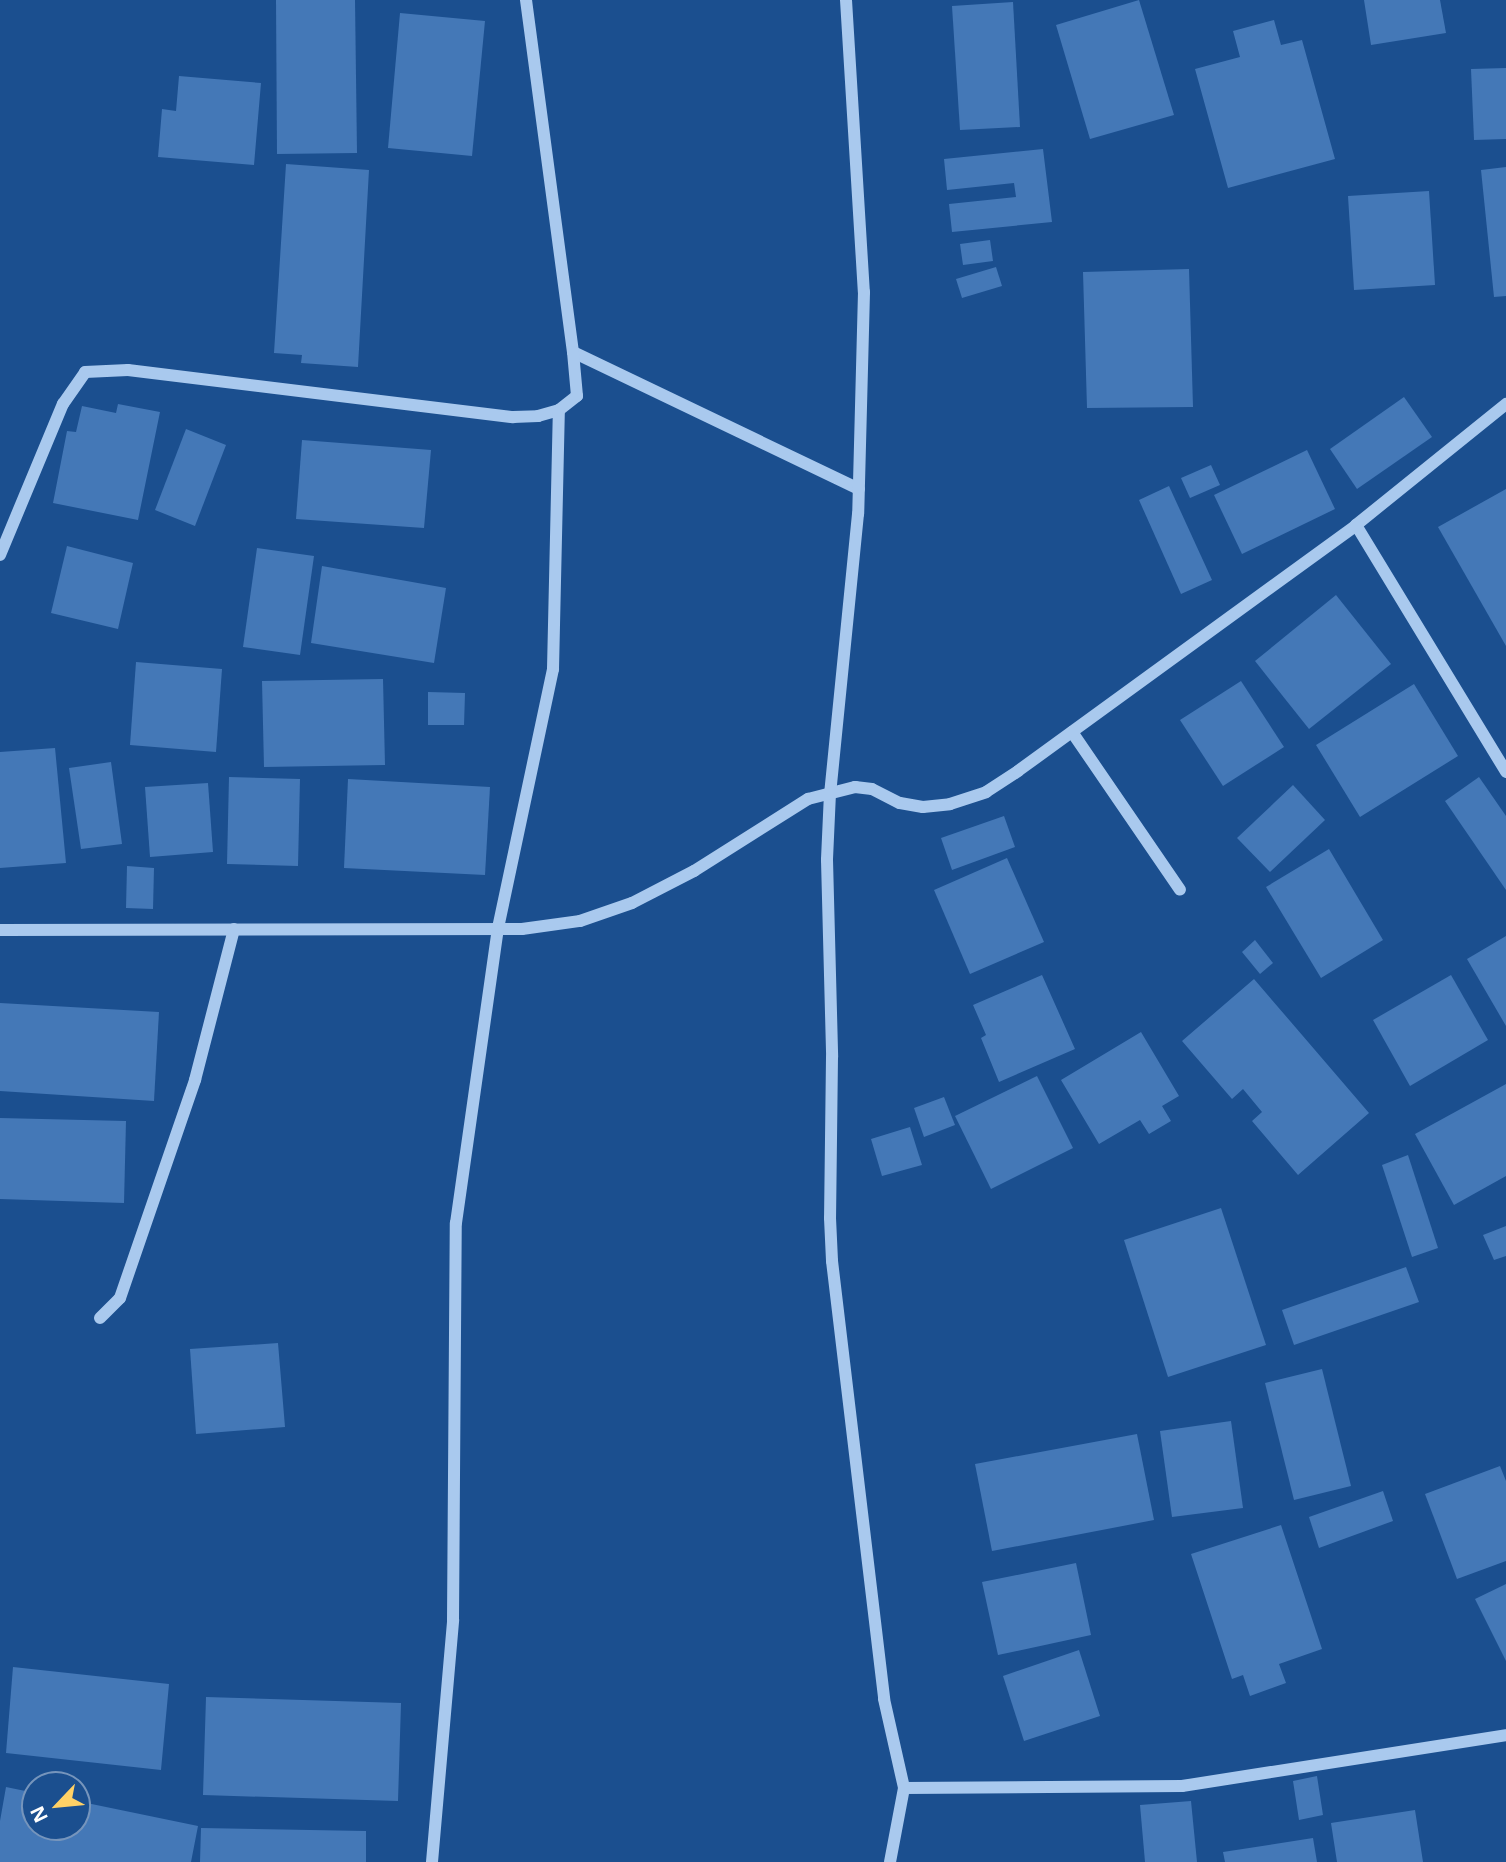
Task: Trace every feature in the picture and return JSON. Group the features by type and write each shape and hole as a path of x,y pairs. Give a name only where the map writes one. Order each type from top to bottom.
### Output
{"street":[{"path":"0,555 63,404 85,372 128,370 513,417 538,416 559,410 577,396 526,0"},
{"path":"846,0 864,292 859,489 830,793 827,860 832,1057 832,1261 884,1699 904,1788 890,1862"},
{"path":"573,352 859,489"},
{"path":"0,930 498,928 580,921 632,903 694,871 808,799 855,787 872,789 900,803 923,807 950,804 986,792 1072,733 1356,525 1506,404"},
{"path":"432,1862 453,1620 456,1223 498,928 553,669 559,410"},
{"path":"1356,525 1506,772"},
{"path":"1072,733 1180,890"},
{"path":"100,1318 120,1298 147,1221 195,1080 234,929"},
{"path":"904,1788 1182,1786 1506,1735"}],"building":[{"path":"276,0 355,0 357,153 277,154"},
{"path":"1139,0 1174,115 1090,139 1056,25"},
{"path":"1364,0 1440,0 1446,33 1371,45"},
{"path":"1013,2 1020,127 960,130 952,6"},
{"path":"400,13 485,21 472,156 388,148"},
{"path":"1274,20 1281,45 1302,40 1335,159 1228,188 1195,69 1240,57 1233,31"},
{"path":"1506,68 1506,139 1474,140 1471,69"},
{"path":"179,76 261,83 254,165 158,157 162,109 176,111"},
{"path":"1043,149 1052,222 952,232 949,204 1016,197 1014,183 947,190 944,159"},
{"path":"286,164 369,170 358,367 301,363 302,355 274,353"},
{"path":"1506,167 1506,296 1494,297 1481,170"},
{"path":"1429,191 1435,285 1354,290 1348,196"},
{"path":"990,240 993,261 963,265 960,244"},
{"path":"996,267 1002,286 962,298 956,279"},
{"path":"1189,269 1193,407 1087,408 1083,272"},
{"path":"1404,397 1432,437 1357,489 1330,449"},
{"path":"118,404 160,412 138,520 53,503 67,431 76,432 82,406 116,413"},
{"path":"186,429 226,445 195,526 155,510"},
{"path":"302,440 431,450 424,528 296,519"},
{"path":"1307,450 1335,509 1242,554 1214,495"},
{"path":"1211,465 1220,485 1190,498 1181,478"},
{"path":"1169,486 1212,580 1181,594 1139,500"},
{"path":"1506,489 1506,646 1438,527"},
{"path":"67,546 133,563 118,629 51,613"},
{"path":"257,548 314,556 300,655 243,647"},
{"path":"322,566 446,588 434,663 311,643"},
{"path":"1336,595 1391,664 1309,729 1255,661"},
{"path":"136,662 222,669 216,752 130,745"},
{"path":"383,679 385,765 264,767 262,681"},
{"path":"1241,681 1284,747 1223,786 1180,720"},
{"path":"1414,684 1458,756 1360,817 1316,745"},
{"path":"428,692 465,693 464,725 428,725"},
{"path":"55,748 66,863 0,868 0,752"},
{"path":"111,762 122,844 81,849 69,768"},
{"path":"229,777 300,779 298,866 227,864"},
{"path":"1479,777 1506,816 1506,890 1445,801"},
{"path":"348,779 490,787 485,875 344,868"},
{"path":"208,783 213,852 150,857 145,787"},
{"path":"1293,785 1325,820 1270,872 1237,838"},
{"path":"1004,816 1015,847 952,870 941,838"},
{"path":"1329,849 1383,940 1321,978 1266,887"},
{"path":"1007,858 1044,942 970,974 934,890"},
{"path":"127,866 154,868 153,909 126,908"},
{"path":"1506,936 1506,1026 1467,959"},
{"path":"1255,940 1273,963 1260,974 1242,952"},
{"path":"1042,975 1075,1049 999,1082 981,1038 986,1035 973,1005"},
{"path":"1451,975 1488,1040 1410,1086 1373,1020"},
{"path":"1254,979 1369,1113 1298,1175 1252,1121 1262,1112 1243,1089 1232,1099 1182,1041"},
{"path":"0,1003 159,1012 154,1101 0,1091"},
{"path":"1141,1032 1179,1096 1162,1106 1171,1121 1149,1134 1140,1120 1099,1144 1061,1080"},
{"path":"1037,1076 1073,1148 991,1189 955,1116"},
{"path":"1506,1084 1506,1176 1454,1205 1415,1134"},
{"path":"944,1097 955,1125 924,1137 914,1108"},
{"path":"0,1118 126,1121 124,1203 0,1199"},
{"path":"910,1127 922,1165 882,1176 871,1139"},
{"path":"1408,1155 1438,1248 1412,1257 1382,1165"},
{"path":"1221,1208 1266,1345 1168,1377 1124,1240"},
{"path":"1506,1226 1506,1256 1494,1260 1483,1235"},
{"path":"1406,1267 1419,1302 1294,1345 1282,1310"},
{"path":"278,1343 285,1427 196,1434 190,1349"},
{"path":"1322,1369 1351,1486 1294,1500 1265,1383"},
{"path":"1231,1421 1243,1508 1172,1517 1160,1431"},
{"path":"1137,1434 1154,1520 992,1551 975,1464"},
{"path":"1500,1466 1506,1481 1506,1561 1457,1579 1425,1494"},
{"path":"1383,1491 1393,1521 1319,1548 1309,1517"},
{"path":"1281,1525 1322,1649 1279,1664 1286,1683 1250,1696 1243,1675 1232,1679 1191,1554"},
{"path":"1076,1563 1091,1635 998,1655 982,1582"},
{"path":"1506,1584 1506,1661 1475,1599"},
{"path":"1079,1650 1100,1716 1024,1741 1003,1676"},
{"path":"13,1667 169,1684 161,1770 6,1753"},
{"path":"206,1697 401,1703 398,1801 203,1795"},
{"path":"1317,1776 1323,1815 1299,1820 1293,1781"},
{"path":"6,1787 21,1790 21,1841 91,1841 91,1804 198,1826 191,1862 0,1862 0,1821"},
{"path":"1191,1801 1197,1862 1145,1862 1140,1805"},
{"path":"1415,1810 1423,1862 1337,1862 1331,1823"},
{"path":"201,1828 366,1831 366,1862 200,1862"},
{"path":"1313,1838 1317,1862 1225,1862 1223,1852"}]}
